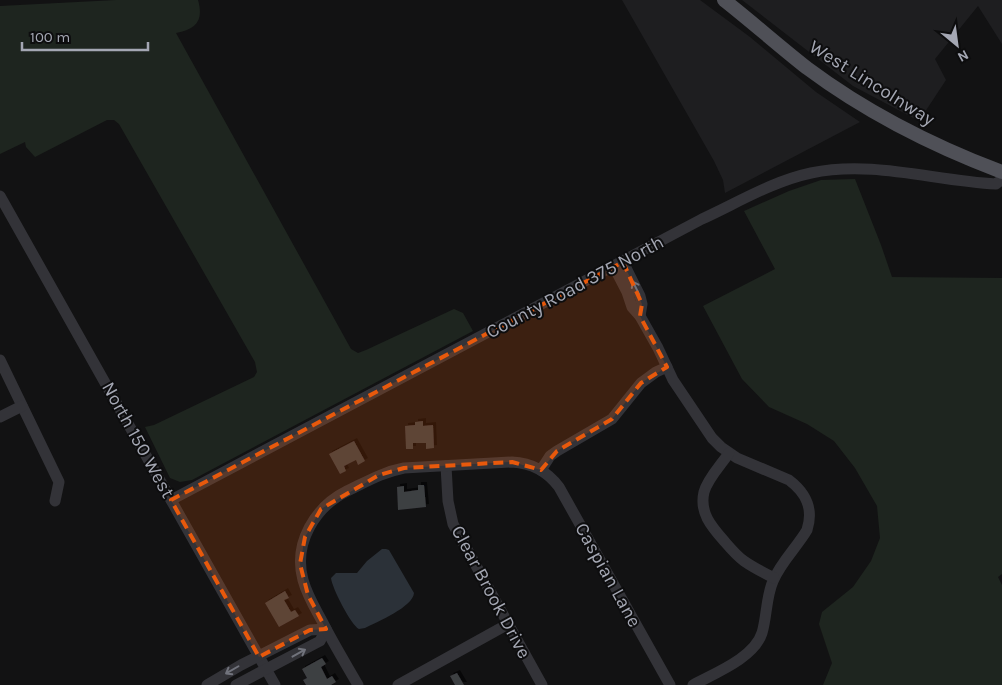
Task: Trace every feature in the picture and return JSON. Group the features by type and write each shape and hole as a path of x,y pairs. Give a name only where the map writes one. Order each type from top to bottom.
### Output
{"main road":[{"name":"West Lincolnway","path":"724,0 808,68 850,97 950,152 1002,172"}],"street":[{"name":"County Road 375 North","path":"171,500 702,219 762,190 811,173 867,168 976,184 996,184 1002,179"},
{"name":"North 150 West","path":"0,196 275,685"},
{"path":"618,265 632,307 640,316 680,392 705,430 729,453 747,463 789,480 802,492 808,501 810,511 810,521 807,530 774,578 769,592 762,633 756,644 745,655 693,685"},
{"path":"0,360 59,482 55,501"},
{"path":"358,685 308,595 302,578 301,550 312,520 321,509 332,500 379,475 404,468 512,462 527,464 541,470 550,456 612,419 641,383 656,372 667,367"},
{"path":"0,417 22,406"},
{"path":"729,453 704,491 703,508 705,516 736,555 774,578"},
{"name":"Clear Brook Drive","path":"446,466 448,501 453,524 542,685"},
{"name":"Caspian Lane","path":"541,470 554,480 564,495 670,685"},
{"path":"398,685 508,624"},
{"path":"207,685 310,630 326,629"},
{"path":"236,685 320,641 326,629"}],"highlighted area":[{"path":"623,262 642,304 640,316 667,367 641,383 612,419 557,451 541,470 512,462 404,468 379,475 321,509 305,537 300,564 308,595 326,629 310,630 259,657 171,500"}],"shaded area":[{"path":"116,0 198,0 200,13 197,23 189,29 176,33 351,349 358,353 366,350 454,309 463,313 473,331 192,480 180,482 170,478 145,427 154,425 254,377 257,372 255,362 119,124 114,120 107,120 35,157 26,147 25,142 0,154 0,6"},
{"path":"622,0 700,0 750,37 816,92 860,122 725,193 723,180 714,161"},
{"path":"742,0 1002,0 1002,44 978,6 935,59 946,80 919,121 853,86"},
{"path":"855,179 892,277 1002,278 1002,574 998,577 1002,585 1002,685 823,685 832,663 819,624 822,612 853,587 871,561 880,538 877,506 855,468 834,441 807,424 769,407 742,379 703,306 775,269 744,211 789,191 821,180"},
{"path":"382,549 389,550 414,593 408,604 394,614 359,629 351,621 342,606 331,578 336,573 357,573 367,561"}],"building":[{"path":"423,421 423,426 433,425 434,448 426,449 426,443 413,443 413,449 406,449 405,426 415,425 415,422"},
{"path":"354,441 365,461 358,465 356,460 344,466 346,471 340,474 329,454"},
{"path":"418,485 424,485 426,507 398,510 397,487 404,486 404,492 418,490"},
{"path":"285,591 289,598 284,600 291,612 295,610 299,616 279,627 265,603"},
{"path":"322,658 326,664 321,667 327,679 332,676 336,682 331,685 306,685 303,680 307,678 302,669"},
{"path":"457,673 464,685 455,685 450,676"}]}
